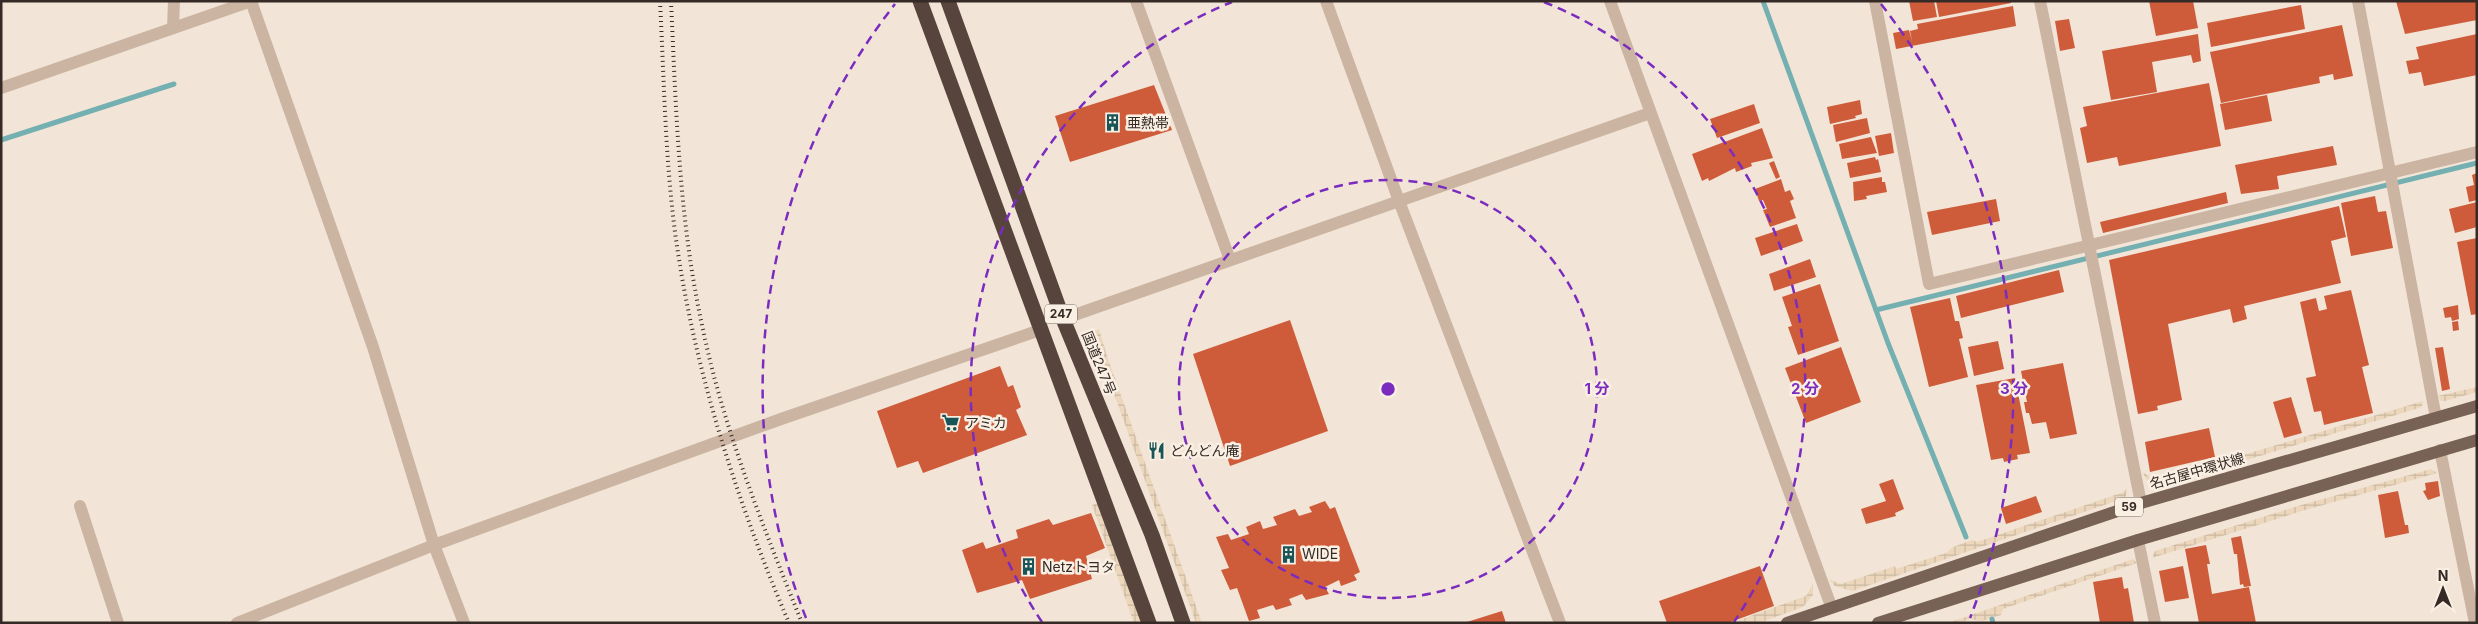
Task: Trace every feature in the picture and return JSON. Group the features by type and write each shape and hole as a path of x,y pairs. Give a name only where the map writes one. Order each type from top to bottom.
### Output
{"highway":[{"name":"247","path":"920,1 1149,623"},
{"name":"国道247号","path":"948,1 1063,319 1152,535 1183,623"}],"main road":[{"name":"名古屋中環状線","path":"1787,623 1831,606 2141,503 2477,406"},
{"path":"1878,623 2138,540 2477,440"}],"street":[{"path":"173,28 174,1"},
{"path":"1,88 251,1 373,348 434,545 464,623"},
{"path":"1136,1 1230,260"},
{"path":"1326,1 1399,201 1560,623"},
{"path":"1610,1 1831,606"},
{"path":"1874,1 1929,284 2088,248 2477,152"},
{"path":"2040,1 2088,248 2141,503"},
{"path":"2358,1 2436,418"},
{"path":"1063,319 1650,113"},
{"path":"237,623 434,545 782,419 1040,330"},
{"path":"2440,450 2475,623"},
{"path":"80,506 118,623"},
{"path":"2138,540 2155,623"}],"shaded area":[{"path":"1099,329 1202,623 1196,623 1093,335 1094,331"},
{"path":"2477,387 2477,392 2445,401 2441,401 2438,396"},
{"path":"2423,401 2422,406 2419,408 2160,486 2150,484 2142,472 2157,481"},
{"path":"2431,469 2437,473 2302,511 2152,558 2155,551 2301,505"},
{"path":"2127,488 2126,496 2122,499 1852,591 1835,586 1828,579 1841,584 1895,566 1896,569 1946,553 1953,547 1972,540 1977,542 2124,492"},
{"path":"1099,503 1142,623 1134,623 1092,505"},
{"path":"2133,559 2137,563 2003,609 2001,615 1982,621 1970,619 1959,623 1948,623"},
{"path":"1813,584 1813,595 1803,607 1759,623 1731,623 1806,596"}],"building":[{"path":"1909,1 1934,1 1937,17 1913,21"},
{"path":"1936,1 2011,1 2011,3 1939,17"},
{"path":"2149,1 2193,1 2198,28 2156,36"},
{"path":"2396,1 2477,1 2477,20 2405,34"},
{"path":"2301,5 2305,29 2211,47 2207,23"},
{"path":"2013,6 2016,26 1896,49 1893,33 1909,30 1912,41 1910,31 1918,29 1917,24"},
{"path":"2069,19 2075,48 2060,51 2055,21"},
{"path":"2342,25 2353,76 2334,80 2333,74 2319,77 2320,83 2221,103 2210,52"},
{"path":"2198,34 2201,61 2193,63 2191,55 2152,62 2157,92 2111,100 2102,51"},
{"path":"2477,34 2477,75 2424,86 2421,72 2409,74 2406,61 2419,59 2416,47"},
{"path":"2209,83 2221,146 2119,166 2117,157 2087,163 2080,128 2087,126 2083,107"},
{"name":"亜熱帯","path":"1154,85 1172,130 1070,162 1055,116"},
{"path":"2267,95 2272,121 2225,130 2220,104"},
{"path":"1860,100 1862,114 1855,116 1856,118 1830,124 1827,107"},
{"path":"1754,104 1760,123 1717,138 1710,119"},
{"path":"1867,118 1870,133 1836,142 1833,125"},
{"path":"1762,128 1773,158 1751,163 1752,166 1736,172 1735,168 1709,181 1708,178 1702,181 1692,154"},
{"path":"1891,133 1894,153 1879,156 1875,136"},
{"path":"1871,137 1877,153 1842,159 1839,144"},
{"path":"2333,146 2337,165 2277,176 2279,189 2241,194 2235,165"},
{"path":"1875,157 1876,160 1878,159 1881,172 1850,178 1847,163"},
{"path":"1774,161 1780,177 1776,179 1769,163"},
{"path":"2477,173 2477,200 2469,202 2466,187 2474,185 2472,175"},
{"path":"1882,177 1882,182 1885,182 1887,192 1866,196 1867,199 1854,201 1853,182"},
{"path":"1781,179 1785,192 1790,190 1794,199 1790,201 1796,218 1770,227 1763,210 1767,209 1763,200 1759,201 1755,189"},
{"path":"2226,192 2228,203 2103,233 2100,222"},
{"path":"2375,196 2378,212 2386,211 2393,248 2351,256 2341,203"},
{"path":"1996,199 2000,221 1932,235 1927,212"},
{"path":"2477,202 2477,227 2455,233 2449,209"},
{"path":"2339,206 2346,237 2331,241 2341,283 2244,306 2247,319 2233,323 2230,309 2168,324 2182,400 2157,406 2158,410 2138,414 2109,260"},
{"path":"1797,224 1803,241 1761,256 1755,238"},
{"path":"2477,238 2477,314 2471,315 2457,242"},
{"path":"1810,259 1816,277 1774,291 1769,274"},
{"path":"2059,270 2064,292 1961,318 1956,296"},
{"path":"1820,284 1839,341 1798,355 1788,327 1792,326 1782,297"},
{"path":"2351,290 2369,365 2362,367 2373,413 2324,425 2321,411 2314,412 2306,378 2316,376 2300,302 2316,298 2319,311 2327,309 2324,296"},
{"path":"1950,298 1955,321 1959,321 1963,338 1959,339 1968,377 1929,387 1910,307"},
{"path":"2458,305 2459,319 2452,321 2451,317 2445,318 2443,308"},
{"path":"1290,320 1328,431 1230,466 1193,354"},
{"path":"2458,321 2459,330 2453,331 2452,322"},
{"path":"1998,341 2004,369 1974,376 1968,347"},
{"path":"1841,347 1861,402 1806,423 1785,368"},
{"path":"2443,347 2450,389 2442,391 2435,348"},
{"path":"2063,363 2077,434 2050,439 2046,422 2032,424 2029,413 2026,413 2024,402 2027,402 2021,371"},
{"name":"アミカ","path":"1000,366 1008,387 1013,385 1021,407 1016,410 1027,435 923,473 918,461 897,468 877,411"},
{"path":"2015,378 2030,453 2017,455 2018,459 2004,462 2003,458 1991,460 1976,385"},
{"path":"2291,397 2302,433 2284,438 2273,402"},
{"path":"2209,428 2215,457 2150,472 2145,442"},
{"path":"1893,479 1904,509 1895,513 1896,516 1866,524 1861,509 1886,501 1879,484"},
{"path":"2438,481 2440,496 2428,500 2423,491 2426,490 2425,483"},
{"path":"2398,491 2405,525 2408,525 2409,533 2385,538 2378,495"},
{"path":"2036,496 2042,512 2006,524 2001,508"},
{"name":"WIDE","path":"1325,501 1330,509 1335,507 1360,572 1354,575 1357,580 1341,586 1339,580 1325,587 1329,594 1306,600 1302,594 1289,599 1292,605 1276,610 1273,605 1257,610 1260,618 1249,621 1237,588 1230,590 1221,570 1229,568 1216,537 1228,534 1231,540 1249,534 1246,527 1260,521 1263,529 1277,525 1273,517 1295,509 1299,516 1312,512 1309,507"},
{"name":"Netzトヨタ","path":"1091,513 1105,548 1086,556 1092,579 1030,599 1022,580 977,593 962,550 983,542 986,549 1018,538 1016,530 1049,519 1053,525"},
{"path":"2241,536 2251,586 2244,587 2243,584 2240,585 2237,554 2234,554 2231,538"},
{"path":"2206,545 2210,564 2207,564 2212,594 2249,587 2256,623 2199,623 2185,549"},
{"path":"1760,566 1774,606 1728,623 1667,623 1659,601"},
{"path":"2183,566 2189,598 2165,602 2159,571"},
{"path":"2122,577 2124,589 2128,588 2134,623 2100,623 2093,582"},
{"path":"1502,611 1506,623 1467,623 1467,622"}],"waterway":[{"path":"1763,1 1888,343 1966,537"},
{"path":"1,140 174,84"},
{"path":"1876,310 2477,163"},
{"path":"1992,619 1993,623"}],"railway":[{"path":"660,1 667,145 672,203 683,282 693,332 705,382 734,480 789,623"},
{"path":"671,1 683,205 694,285 702,325 721,401 745,476 802,623"}],"place":[{"name":"亜熱帯","path":"1113,123"},
{"name":"アミカ","path":"951,423"},
{"name":"どんどん庵","path":"1156,451"},
{"name":"WIDE","path":"1288,554"},
{"name":"Netzトヨタ","path":"1028,567"}]}
